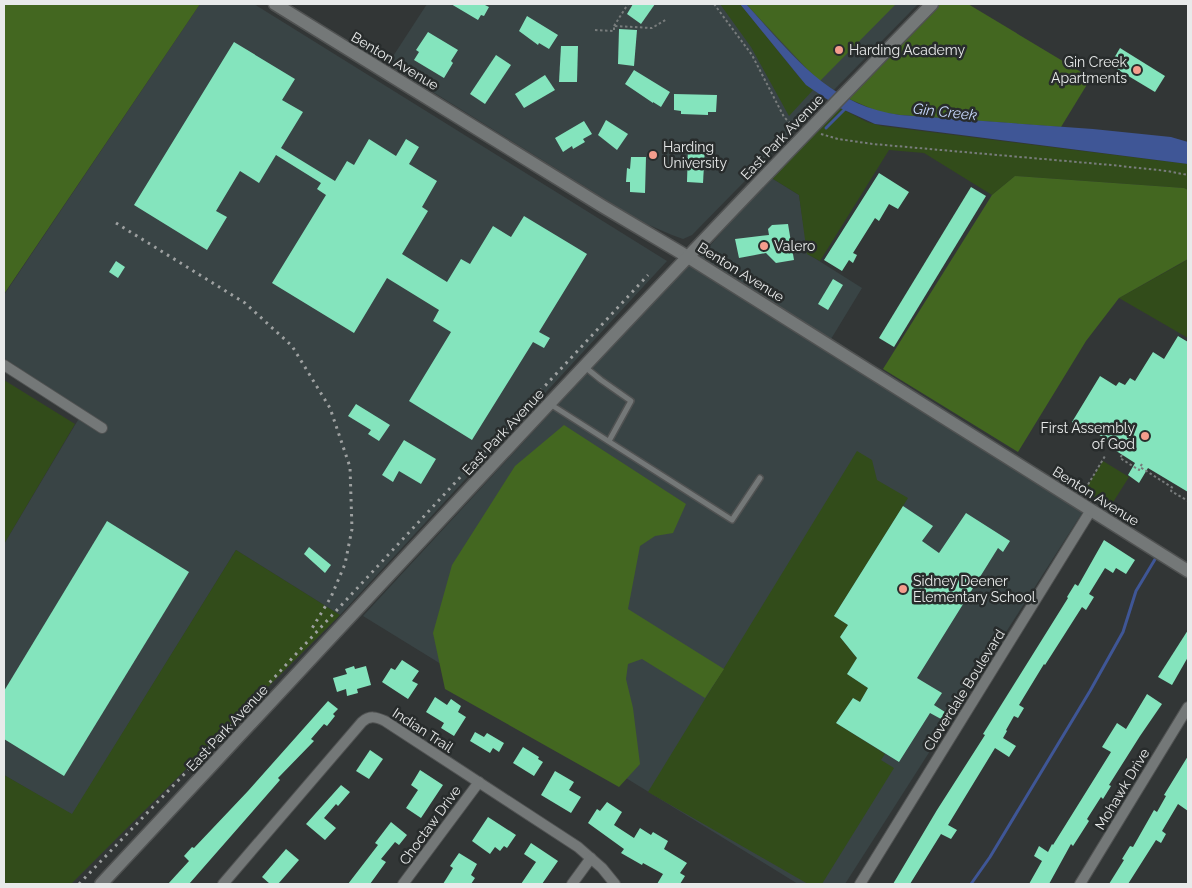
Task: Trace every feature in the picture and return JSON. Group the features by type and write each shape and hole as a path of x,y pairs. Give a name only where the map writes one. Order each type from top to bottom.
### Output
{"street":[{"name":"Benton Avenue","path":"274,4 688,257 1188,571"},
{"name":"East Park Avenue","path":"101,884 585,366 808,130 932,4"},
{"path":"4,365 102,428"},
{"name":"Cloverdale Boulevard","path":"860,884 1091,510"},
{"name":"Mohawk Drive","path":"1080,884 1188,707"},
{"name":"Indian Trail","path":"224,884 366,718 372,717 385,721 567,839 591,858 615,884"},
{"name":"Choctaw Drive","path":"403,884 479,782"},
{"path":"572,884 591,858"}],"lane":[{"path":"585,366 631,401 609,441"},
{"path":"550,404 732,520 760,478"}],"path":[{"path":"595,30 614,31 614,26 628,4"},
{"path":"714,4 746,46 784,117 792,124 808,130 838,139 873,144 1111,164 1166,170 1188,175"},
{"path":"614,26 652,28 666,19"},
{"path":"1122,455 1120,458 1139,470 1142,464"},
{"path":"1083,493 1105,456"},
{"path":"1140,467 1173,488 1171,491 1188,502"}],"shaded area":[{"path":"200,4 254,4 667,261 340,615 236,550 72,815 4,775 4,544 84,410 4,358 4,295"},
{"name":"Harding University","path":"427,4 918,4 692,235 683,239 642,222 388,64"},
{"path":"770,177 799,195 808,254 862,288 831,339 700,257"},
{"path":"689,263 1084,510 845,884 798,884 363,616"}],"green space":[{"path":"4,4 200,4 4,294"},
{"path":"720,4 740,4 799,77 813,90 789,116 751,47"},
{"name":"Harding Academy","path":"746,4 896,4 820,81"},
{"path":"939,4 968,4 1091,78 1061,127 900,115 879,112 849,99"},
{"path":"840,108 867,122 882,126 1188,164 1188,190 1184,188 1015,176 992,195 924,153 889,150 820,261 807,254 799,195 770,177"},
{"path":"1015,176 1184,188 1188,190 1188,259 1119,298 1086,341 1018,452 883,369 992,195"},
{"path":"1188,259 1188,338 1119,298 1180,264"},
{"path":"4,380 75,424 4,544"},
{"path":"564,425 686,504 673,533 655,536 640,546 628,609 724,669 705,698 642,659 628,664 626,679 633,708 640,764 619,787 445,689 433,633 452,565 515,466"},
{"path":"857,451 872,460 877,480 908,498 834,616 848,625 840,637 857,658 847,674 868,688 860,702 853,698 836,723 885,754 881,760 894,768 822,884 808,884 648,792"},
{"path":"1103,461 1129,477 1110,507 1084,491"},
{"path":"236,550 340,615 71,884 4,884 4,775 72,814"}],"water":[{"path":"740,4 746,4 796,58 832,89 852,100 875,109 900,115 1093,129 1171,137 1188,142 1188,164 875,124 840,108 806,85"}],"building":[{"path":"451,4 483,4 489,7 484,16 481,15 478,20"},
{"path":"633,4 655,4 641,24 627,14"},
{"path":"527,16 558,35 549,49 539,43 538,45 519,31"},
{"path":"619,29 637,30 634,66 618,64"},
{"path":"428,32 458,50 444,78 414,60 419,52 416,50"},
{"path":"234,42 295,79 282,100 303,112 281,148 335,181 347,161 354,165 369,139 396,156 406,139 419,147 409,164 437,181 422,207 428,211 402,254 447,282 461,259 470,264 493,226 511,237 524,216 587,254 539,332 550,338 544,348 533,342 472,440 409,401 451,332 433,321 439,310 387,278 354,333 272,283 326,195 317,189 321,183 276,155 259,183 240,171 216,211 227,217 207,250 134,205"},
{"path":"561,46 578,46 577,82 559,82"},
{"name":"Gin Creek Apartments","path":"1120,48 1165,76 1155,92 1110,65"},
{"path":"496,55 511,65 485,104 470,94"},
{"path":"634,70 670,92 661,107 625,84"},
{"path":"545,75 555,90 524,108 515,94"},
{"path":"674,94 717,95 716,112 708,112 708,115 681,114 681,111 674,110"},
{"path":"606,120 628,134 617,150 598,135"},
{"path":"584,121 592,134 583,139 585,142 573,149 572,146 563,152 555,138"},
{"path":"688,147 705,148 703,183 687,182"},
{"path":"631,157 646,157 645,193 630,192 630,182 626,182 627,168 630,169"},
{"path":"879,173 909,192 898,209 889,204 879,221 875,218 853,253 857,255 853,263 849,260 842,271 824,260"},
{"path":"971,187 986,196 894,347 879,338"},
{"name":"Valero","path":"788,224 794,260 776,263 766,253 739,258 735,239 769,235 768,229 772,225"},
{"path":"116,261 125,267 118,278 109,272"},
{"path":"833,279 843,285 828,310 818,304"},
{"name":"First Assembly of God","path":"1178,336 1188,342 1188,492 1148,468 1139,483 1128,475 1135,463 1110,447 1112,443 1085,426 1083,429 1072,422 1100,376 1116,386 1119,382 1125,385 1130,378 1135,381 1153,352 1164,359"},
{"path":"356,404 390,425 379,441 368,434 371,430 348,416"},
{"path":"404,440 436,459 421,484 399,471 393,482 382,475"},
{"name":"Sidney Deener Elementary School","path":"903,506 933,526 922,541 939,553 966,513 1010,541 1003,552 998,548 917,678 942,693 934,705 945,712 941,719 930,713 899,762 836,723 853,698 860,702 868,688 847,674 857,658 840,637 848,625 834,616"},
{"path":"107,521 189,572 64,776 4,739 4,691"},
{"path":"1104,540 1135,560 1126,574 1116,568 1113,573 1105,568 1089,594 1094,597 1086,610 1082,607 1044,664 1019,705 1024,708 1018,718 1014,716 1006,730 1003,738 1016,746 1009,757 995,748 948,825 957,830 951,839 941,834 910,884 893,884 1075,584 1078,586"},
{"path":"309,547 331,565 325,573 304,554"},
{"path":"1188,630 1188,657 1172,685 1158,677"},
{"path":"402,660 419,671 412,681 418,684 408,699 382,682 391,668 395,670"},
{"path":"354,666 355,669 366,666 371,685 357,689 358,693 347,696 346,689 337,692 333,678 347,674 345,669"},
{"path":"1147,694 1162,704 1109,785 1111,786 1103,799 1101,797 1073,846 1071,844 1049,884 1029,884 1042,861 1034,856 1039,846 1048,852 1053,845 1111,752 1102,747 1117,723 1126,729"},
{"path":"435,697 447,705 451,699 461,706 458,712 466,717 454,736 441,728 444,723 426,712"},
{"path":"328,701 338,709 333,714 335,716 327,726 324,724 311,739 314,741 278,778 280,780 189,884 168,884 189,861 184,856 192,847 194,848 248,791"},
{"path":"475,732 484,737 487,733 504,743 499,752 493,748 490,753 470,741"},
{"path":"523,747 539,757 538,759 543,762 534,776 513,763"},
{"path":"370,750 383,759 369,779 356,771"},
{"path":"1188,756 1188,811 1178,804 1162,831 1166,834 1161,843 1156,840 1128,884 1109,884 1124,860 1122,859 1130,846 1133,847 1154,810 1157,812 1166,796 1164,795"},
{"path":"420,770 443,785 421,818 406,808 418,790 411,785"},
{"path":"555,771 574,782 569,790 581,797 571,813 541,795"},
{"path":"341,785 350,792 324,818 336,828 325,840 306,824"},
{"path":"607,802 622,812 614,825 634,838 640,828 651,835 653,832 668,841 664,849 687,863 680,873 685,876 680,884 657,884 663,874 621,853 624,849 588,823 597,809 600,811"},
{"path":"488,817 516,835 507,848 504,846 500,851 495,847 490,854 472,841"},
{"path":"391,822 407,835 399,845 395,842 381,859 386,862 370,884 348,884 378,845 375,843"},
{"path":"531,843 558,861 542,884 521,884 536,862 524,854"},
{"path":"286,849 299,860 278,884 270,884 262,877"},
{"path":"459,853 477,864 471,875 475,878 471,884 443,884 453,868 450,866"}],"waterway":[{"path":"826,128 847,107"},
{"path":"971,884 990,857 1090,691 1123,632 1136,591 1157,556"}],"railway":[{"path":"116,223 245,303 292,346 330,408 350,467 352,529 345,564 331,597 311,630"},
{"path":"79,884 193,765 648,275"}],"place":[{"name":"Harding Academy","path":"839,50"},
{"name":"Gin Creek Apartments","path":"1137,70"},
{"name":"Harding University","path":"653,155"},
{"name":"Valero","path":"764,246"},
{"name":"First Assembly of God","path":"1145,436"},
{"name":"Sidney Deener Elementary School","path":"903,589"}],"water label":[{"name":"Gin Creek","path":"945,112"}]}
